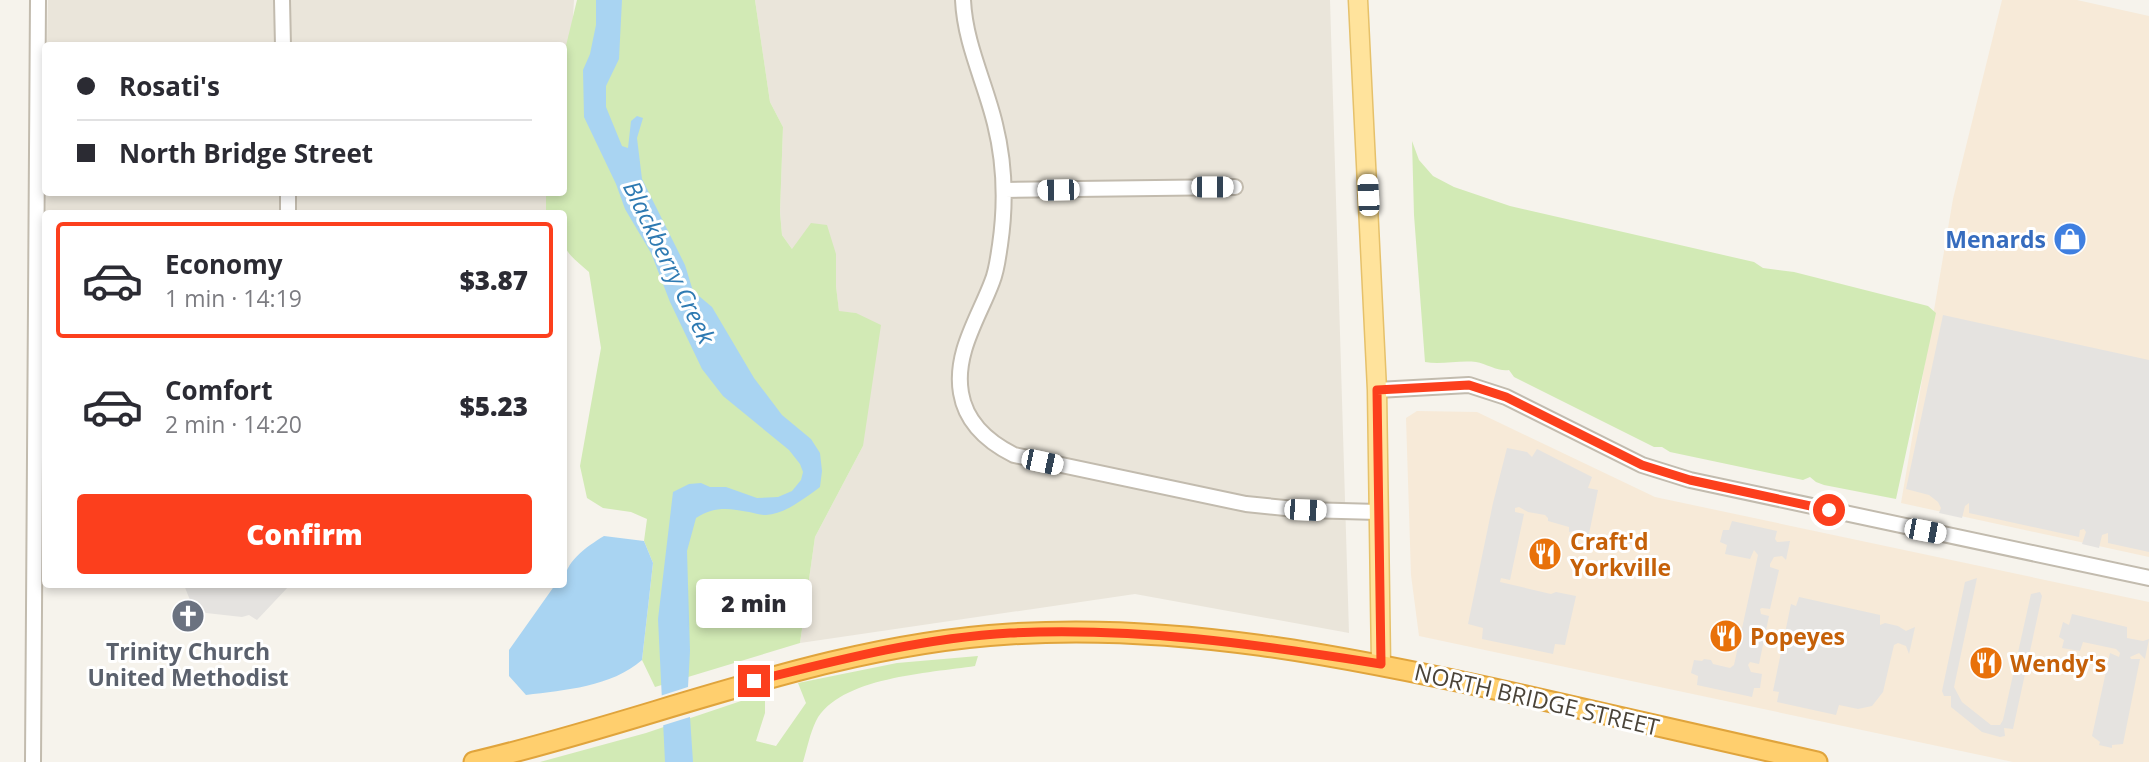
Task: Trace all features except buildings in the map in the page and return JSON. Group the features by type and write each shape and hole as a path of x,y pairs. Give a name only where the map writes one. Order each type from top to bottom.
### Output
{"highway":[{"name":"NORTH BRIDGE STREET","path":"474,762 733,687 838,660 907,646 1009,634 1140,633 1234,641 1381,664 1817,762"}],"main road":[{"path":"1358,0 1377,390 1381,664"}],"street":[{"path":"33,762 41,373 38,0"},
{"path":"282,0 283,42"},
{"path":"963,0 968,39 995,122 1005,190 996,272 969,335 960,365 964,406 976,427 987,439 1014,455 1032,459 1246,504 1305,510 1378,512"},
{"path":"1005,190 1235,187"},
{"path":"1377,390 1469,385 1506,397 1642,465 1690,480 2149,578"}],"shaded area":[{"path":"48,0 574,0 567,113 567,42 47,42"},
{"path":"755,0 1330,0 1349,633 1135,594 800,643 815,537 863,446 856,313 839,312 836,286 792,249 782,235 780,212 783,127 770,102"},
{"path":"2002,0 2077,0 2149,16 2149,557 1901,503 1953,199"},
{"path":"46,196 561,196 560,210 46,210"},
{"path":"1943,315 2149,360 2149,552 2108,543 2108,533 2102,535 2099,548 2082,544 2086,532 2084,529 2080,530 2079,537 1969,513 1969,503 1965,506 1962,518 1939,513 1941,508 1938,502 1929,495 1906,489"},
{"path":"1417,411 1477,412 1655,497 2149,602 2149,762 2013,762 1419,636 1411,575 1406,418"},
{"path":"1507,448 1527,452 1532,457 1537,449 1592,477 1588,488 1598,490 1589,534 1569,532 1569,527 1548,521 1545,515 1515,508 1515,512 1524,514 1510,580 1501,578 1500,582 1551,594 1556,592 1576,596 1565,645 1555,644 1553,654 1482,639 1483,628 1468,624"},
{"path":"1732,521 1777,531 1777,542 1790,541 1786,560 1782,556 1774,557 1770,564 1770,567 1779,570 1770,609 1760,609 1761,614 1769,616 1759,664 1750,662 1748,665 1751,672 1762,674 1760,688 1754,688 1752,697 1697,685 1698,676 1691,673 1694,660 1711,660 1713,664 1730,668 1734,665 1758,555 1754,550 1750,559 1725,554 1727,545 1720,542 1723,530 1729,530"},
{"path":"1977,578 1954,687 1962,702 1991,725 2000,725 2003,720 2031,594 2040,592 2042,596 2013,729 2004,728 2005,736 2000,737 1982,732 1951,707 1951,696 1944,696 1942,691 1965,582"},
{"path":"186,588 287,588 257,620 249,615 242,617 206,613 190,600"},
{"path":"1799,597 1880,615 1880,625 1885,623 1898,626 1906,631 1915,627 1909,654 1906,646 1898,643 1894,645 1883,692 1872,706 1858,709 1839,705 1836,715 1777,702 1779,692 1773,691 1791,604 1796,606"},
{"path":"2072,614 2127,627 2127,638 2143,641 2149,639 2145,659 2139,653 2130,657 2140,659 2123,744 2112,745 2112,748 2099,745 2100,742 2092,736 2110,653 2119,657 2120,653 2116,649 2083,642 2080,651 2062,648 2064,640 2059,637 2063,622 2069,625"}],"green space":[{"path":"577,0 755,0 770,102 783,127 780,212 782,235 792,249 811,223 827,225 836,254 839,311 856,313 881,325 863,446 815,537 800,643 655,687 642,660 653,563 644,541 647,519 631,512 603,508 587,498 580,466 601,348 589,272 567,250 567,210 546,210 546,196 567,196 567,42"},
{"path":"1412,141 1419,160 1433,176 1454,187 1510,206 1754,262 1763,268 1794,272 1928,306 1936,313 1896,499 1824,485 1810,477 1803,480 1670,452 1662,447 1654,447 1514,377 1509,370 1476,362 1425,362 1414,215"},
{"path":"978,656 975,666 887,680 844,695 828,706 816,721 803,762 540,762 646,733 765,693 765,713 756,741 776,746 806,703 798,683 897,663"}],"water":[{"name":"Blackberry Creek","path":"596,0 622,0 619,59 606,86 606,107 622,146 628,148 631,121 637,116 643,118 637,138 642,179 685,265 693,291 712,307 754,378 782,415 811,439 820,453 820,487 787,509 766,515 722,509 709,511 696,518 687,551 690,651 688,687 693,762 665,762 658,619 673,492 689,484 701,483 710,487 726,487 757,498 778,497 792,491 801,480 803,472 789,450 723,396 702,369 670,302 651,253 625,209 584,117 583,70 590,54 596,25"},
{"path":"604,536 644,541 653,563 642,660 630,669 602,682 526,695 509,676 509,650 553,588 567,588 567,571 583,550"}],"pier":[{"path":"691,686 693,716 661,726 660,696"}],"place":[{"name":"Menards","path":"2070,239"},
{"name":"Craft'd Yorkville","path":"1545,554"},
{"name":"Trinity Church United Methodist","path":"188,616"},
{"name":"Popeyes","path":"1726,636"},
{"name":"Wendy's","path":"1986,663"}],"route":[{"path":"754,681 907,646 1009,634 1127,632 1234,641 1381,664 1377,390 1469,385 1506,397 1642,465 1690,480 1829,510"}]}
